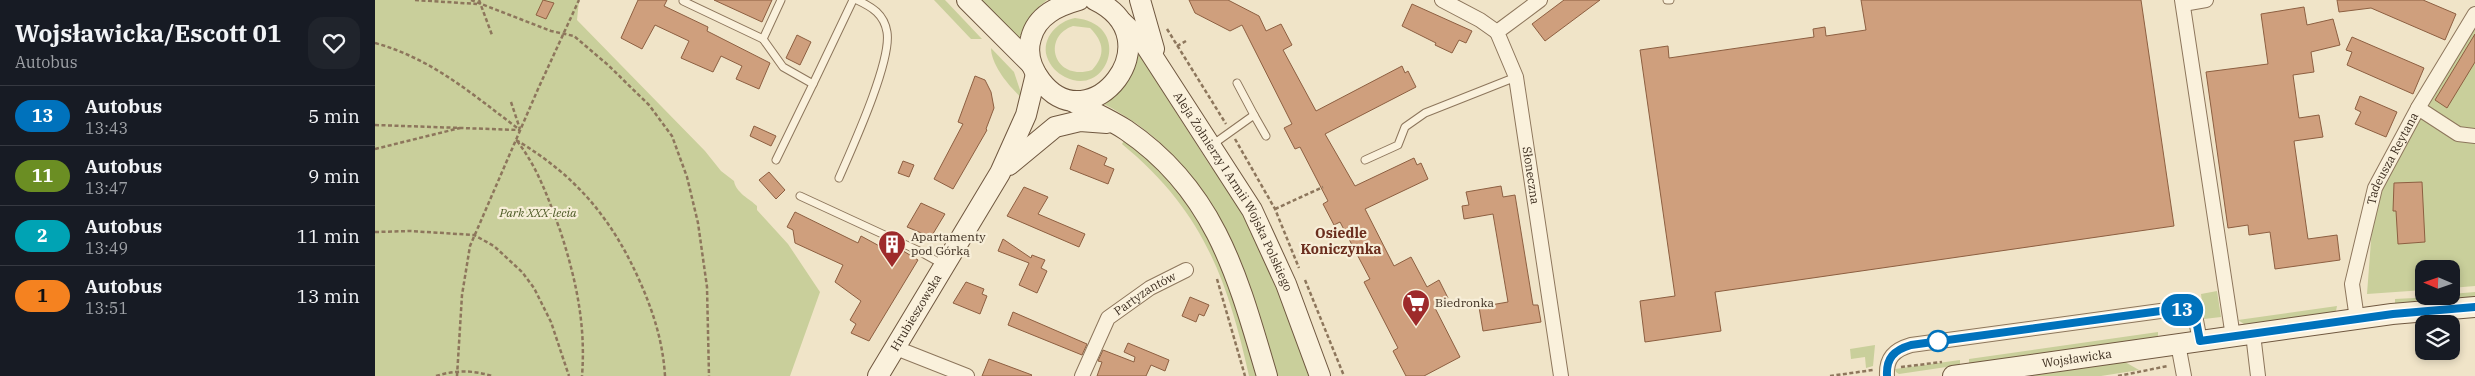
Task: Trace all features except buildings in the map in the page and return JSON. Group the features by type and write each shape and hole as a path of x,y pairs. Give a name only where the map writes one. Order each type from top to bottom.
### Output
{"main road":[{"path":"967,0 1033,69 1049,89 1113,123 1162,160 1201,205 1212,223 1234,269 1267,376"},
{"path":"1000,173 1026,116 1033,69 1029,44 1037,23 1052,10 1079,0"},
{"name":"Aleja Żołnierzy I Armii Wojska Polskiego","path":"1095,0 1110,9 1134,31 1158,63 1257,221 1289,291 1320,376"},
{"path":"1000,173 1038,126 1070,101 1086,100 1101,94 1113,85 1122,74 1128,59 1129,44 1122,22 1128,0"},
{"path":"1140,0 1158,63"},
{"path":"1000,173 1055,127 1080,121 1113,123"},
{"name":"Hrubieszowska","path":"878,376 1000,173"},
{"name":"Wojsławicka","path":"1953,376 2357,319 2475,307"}],"street":[{"path":"1442,0 1480,20 1497,32 1540,0"},
{"path":"2206,0 2182,2 2243,335 2258,376"},
{"name":"Tadeusza Reytana","path":"2357,319 2352,284 2375,188 2418,108 2475,14"},
{"name":"Słoneczna","path":"1497,32 1516,77 1561,376"},
{"path":"2418,108 2458,134 2475,136"},
{"name":"Partyzantów","path":"1082,376 1109,318 1150,288 1187,270"},
{"path":"1887,376 1887,362 1894,352 1911,345 2175,309 2195,315 2200,341"},
{"path":"2178,344 2184,376"},
{"path":"896,348 967,376"}],"lane":[{"path":"763,39 781,0"},
{"path":"776,160 853,0"},
{"path":"839,178 868,108 888,45 887,30 877,10 857,0"},
{"path":"683,1 763,39 783,67 813,84"},
{"path":"1365,160 1398,145 1405,127 1425,113 1516,77"},
{"path":"1237,83 1265,136"},
{"path":"1211,145 1254,116"},
{"path":"800,196 917,250 945,266"}],"path":[{"path":"415,0 478,2"},
{"path":"471,0 551,31 574,36 649,104 672,136 687,177 698,223 707,287 709,376"},
{"path":"457,376 465,268 474,235 579,0"},
{"path":"478,2 492,36"},
{"path":"1177,46 1186,41"},
{"path":"375,43 411,55 429,64 520,130"},
{"path":"511,102 520,130"},
{"path":"375,125 520,130"},
{"path":"375,149 464,127"},
{"path":"516,140 536,170 569,256 580,299 582,376"},
{"path":"516,140 536,152 570,178 599,210 611,227 649,304 657,328 665,376"},
{"path":"1275,209 1323,187"},
{"path":"375,232 410,230 474,235 494,246 506,256 534,288 551,322 569,376"},
{"path":"1215,272 1245,376"},
{"path":"436,376 457,371 474,371 491,376"}],"green space":[{"name":"Park XXX-lecia","path":"375,0 579,0 577,20 705,151 721,171 734,181 737,189 757,206 757,210 788,244 820,292 790,376 375,376"},
{"path":"934,0 945,0 982,39 971,39"},
{"path":"979,0 1047,0 1029,19 1023,30 1020,43"},
{"path":"2475,14 2475,286 2460,287 2460,260 2415,260 2415,291 2367,294 2375,188"},
{"path":"1075,18 1093,23 1104,33 1109,45 1108,58 1103,70 1093,78 1080,81 1065,77 1054,69 1048,60 1046,43 1049,37 1057,27","holes":["1073,26 1090,28 1100,43 1100,59 1092,70 1079,72 1069,70 1056,57 1057,39 1063,32"]},
{"path":"991,48 1014,72 1023,99 1007,83 998,69 994,62"},
{"path":"1136,50 1211,167 1232,190 1283,299 1310,376 1275,376 1252,293 1237,254 1219,218 1197,184 1171,153 1139,125 1100,102"},
{"path":"1125,139 1179,191 1205,230 1224,270 1256,376 1249,376 1241,340 1220,276 1192,220 1173,194 1150,169 1122,144"},
{"path":"2217,291 2221,317 2204,319 2201,294"},
{"path":"2475,292 2475,297 2460,298 2460,293"},
{"path":"2415,298 2415,302 2395,304 2395,299"},
{"path":"2337,306 2336,311 2332,313 2244,324 2238,320"},
{"path":"2158,332 2158,337 1969,364 1969,359"},
{"path":"1875,345 1873,366 1866,368 1865,357 1851,359 1850,349"},
{"path":"1960,360 1960,365 1899,374 1895,369"},
{"path":"2125,362 2139,370 2101,376 2031,376"}],"bus line":[{"name":"13","path":"1887,376 1887,362 1894,352 1911,345 2175,309 2195,315 2200,341 2393,314 2475,307"}],"place":[{"name":"Apartamenty pod Górką","path":"892,268"},
{"name":"Biedronka","path":"1416,327"}],"district":[{"name":"Osiedle Koniczynka","path":"1341,242"}]}
